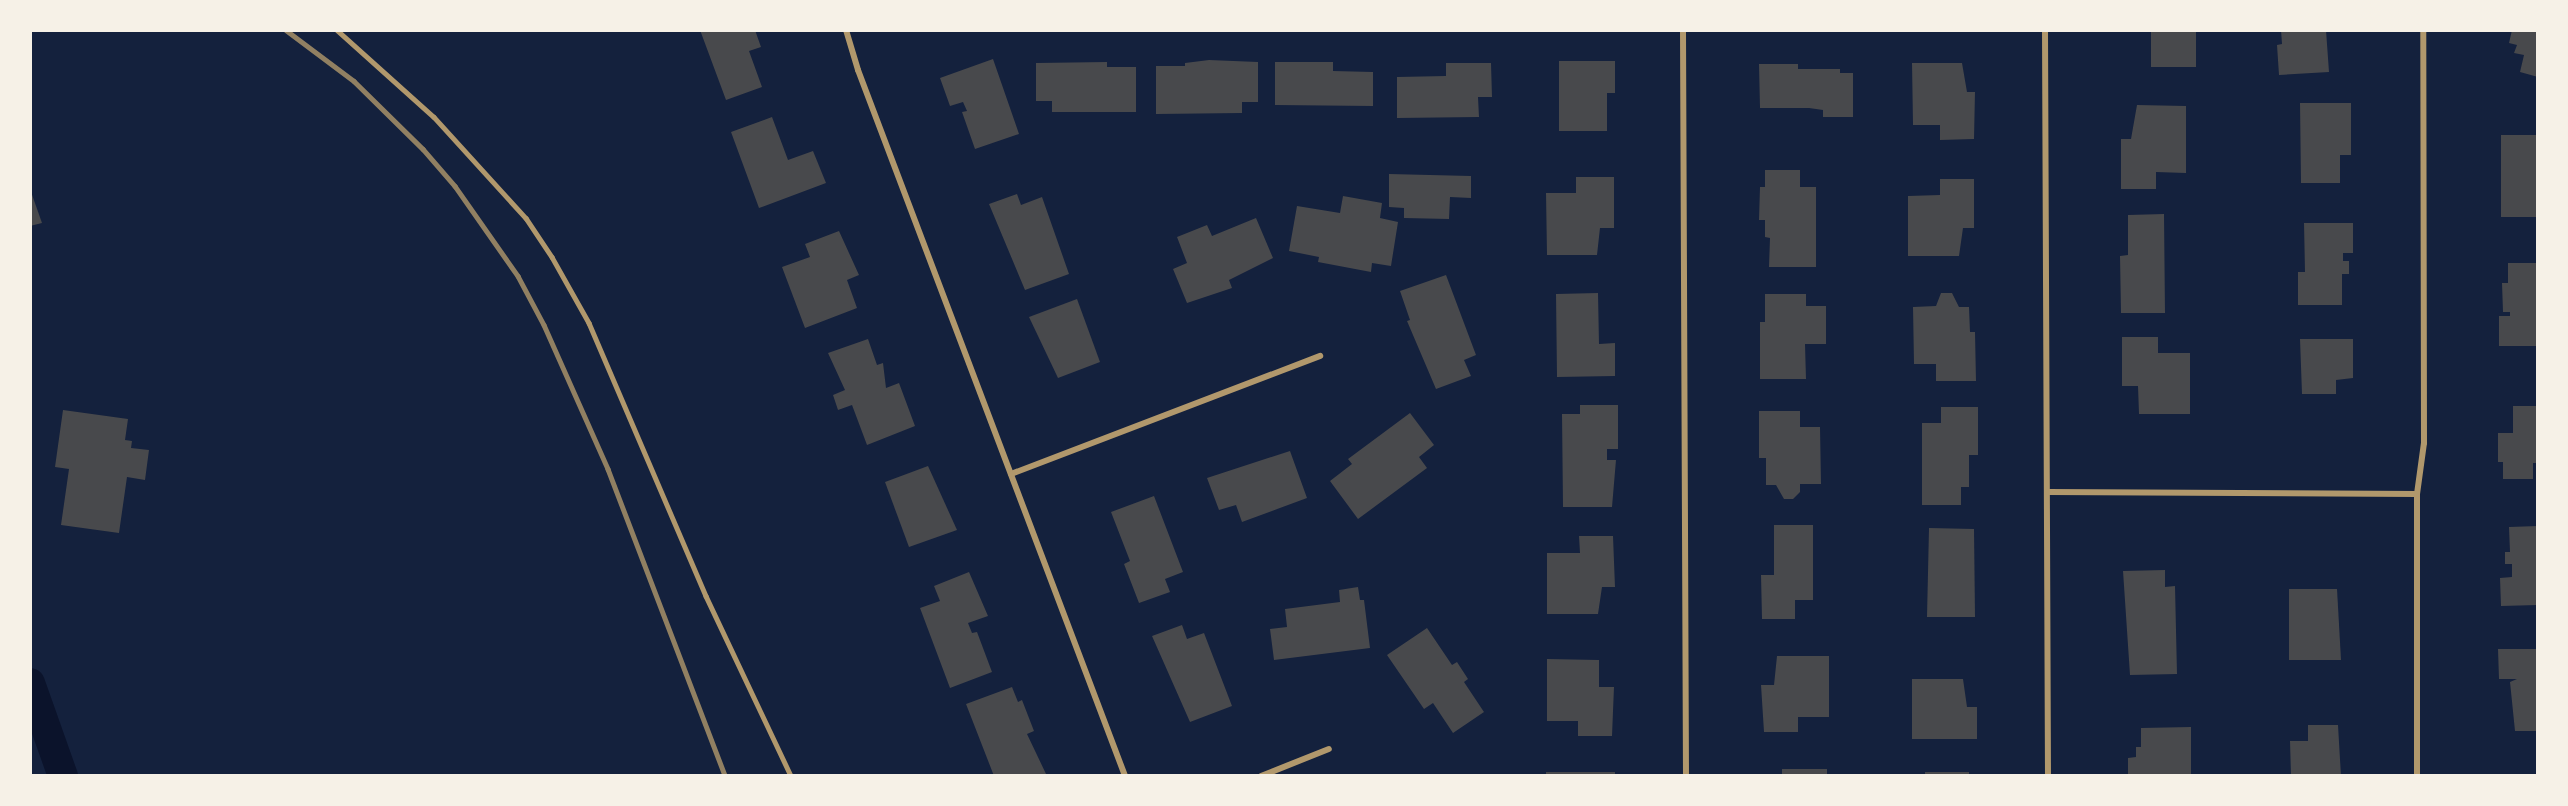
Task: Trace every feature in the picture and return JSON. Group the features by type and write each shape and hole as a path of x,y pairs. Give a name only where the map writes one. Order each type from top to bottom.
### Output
{"street":[{"path":"846,30 1125,776"},
{"path":"1683,30 1686,776"},
{"path":"2045,30 2048,776"},
{"path":"2417,776 2417,494 2424,443 2423,30"},
{"path":"1011,474 1320,356"},
{"path":"2048,492 2417,494"},
{"path":"1261,776 1329,749"}],"lane":[{"path":"337,30 434,117 526,218 552,257 589,323 706,596 791,776"}],"building":[{"path":"700,30 755,30 761,47 749,51 762,87 726,100"},
{"path":"2151,30 2196,30 2196,67 2151,67"},
{"path":"2281,30 2326,30 2329,72 2279,75 2277,45 2282,44"},
{"path":"2512,30 2538,30 2538,77 2520,72 2524,55 2514,53 2517,45 2509,43"},
{"path":"993,59 1019,134 975,149 962,112 967,111 963,102 950,106 940,78"},
{"path":"1209,60 1258,62 1258,102 1242,102 1242,113 1156,114 1156,66 1185,66 1185,63"},
{"path":"1559,61 1615,61 1615,93 1607,93 1607,131 1559,131"},
{"path":"1107,62 1107,67 1136,67 1136,112 1052,112 1052,101 1036,101 1036,63"},
{"path":"1275,62 1333,62 1333,71 1373,72 1373,106 1275,105"},
{"path":"1446,63 1491,63 1492,97 1478,97 1479,117 1397,118 1397,77 1446,76"},
{"path":"1912,63 1962,63 1967,92 1975,92 1974,139 1940,140 1940,125 1913,125"},
{"path":"1759,64 1798,64 1798,69 1840,69 1840,73 1853,73 1853,117 1823,117 1823,110 1809,108 1760,108"},
{"path":"2300,103 2351,103 2351,155 2340,155 2340,183 2301,183"},
{"path":"2137,105 2186,106 2186,173 2156,172 2156,189 2121,189 2121,139 2131,139"},
{"path":"772,117 788,160 813,151 826,183 759,208 731,132"},
{"path":"2501,135 2538,135 2538,217 2501,217"},
{"path":"1765,170 1800,170 1800,187 1816,187 1816,267 1769,267 1770,238 1765,237 1765,220 1759,220 1760,187 1765,187"},
{"path":"1389,174 1471,176 1471,198 1450,197 1449,219 1404,218 1404,208 1389,207"},
{"path":"1576,177 1614,177 1614,228 1600,228 1597,255 1547,255 1546,193 1576,193"},
{"path":"1940,179 1974,179 1974,228 1963,228 1959,256 1908,256 1908,196 1940,195"},
{"path":"30,189 42,223 30,226"},
{"path":"1017,194 1021,205 1042,197 1069,274 1025,290 989,204"},
{"path":"1343,196 1382,203 1380,218 1398,222 1391,266 1372,263 1371,272 1318,262 1319,257 1289,251 1297,206 1340,213"},
{"path":"2164,214 2165,313 2121,313 2120,256 2128,255 2128,215"},
{"path":"1256,218 1273,258 1229,280 1232,288 1187,303 1173,269 1187,263 1177,237 1207,225 1212,236"},
{"path":"2304,223 2353,223 2353,253 2343,253 2343,261 2349,261 2349,274 2342,274 2342,305 2298,305 2298,272 2305,272"},
{"path":"839,231 859,275 847,280 857,308 805,328 782,267 810,257 805,244"},
{"path":"2508,263 2538,263 2538,346 2499,346 2499,316 2510,316 2510,312 2503,312 2502,283 2508,283"},
{"path":"1446,275 1476,355 1464,360 1471,376 1436,389 1407,321 1410,320 1400,291"},
{"path":"1598,293 1599,344 1615,343 1615,376 1557,377 1556,294"},
{"path":"1941,293 1952,293 1959,307 1969,307 1970,332 1975,332 1976,381 1936,381 1936,364 1914,364 1913,307 1936,306"},
{"path":"1765,294 1806,294 1806,306 1826,306 1826,344 1805,344 1806,379 1760,379 1760,322 1765,322"},
{"path":"1077,299 1100,362 1058,378 1029,317"},
{"path":"2122,337 2158,337 2158,353 2190,353 2190,414 2139,414 2138,386 2122,386"},
{"path":"868,339 877,365 883,363 886,388 899,383 915,426 867,445 852,405 838,410 833,395 845,390 828,353"},
{"path":"2300,339 2353,339 2353,378 2336,380 2336,394 2302,394"},
{"path":"1580,405 1618,405 1618,449 1607,449 1607,460 1616,460 1612,507 1563,507 1562,414 1580,414"},
{"path":"2513,406 2538,406 2538,463 2533,463 2533,479 2503,479 2503,462 2498,462 2498,433 2513,433"},
{"path":"1941,407 1978,407 1978,455 1969,455 1969,487 1961,487 1961,505 1922,505 1922,423 1941,423"},
{"path":"63,410 128,419 125,440 132,441 131,448 149,450 145,480 127,477 119,533 61,525 69,469 55,467"},
{"path":"1759,411 1800,411 1800,427 1820,427 1821,484 1800,484 1800,492 1793,499 1784,499 1776,485 1766,485 1766,458 1759,458"},
{"path":"1410,413 1434,445 1419,457 1427,468 1358,519 1330,481 1352,464 1348,459"},
{"path":"1290,451 1307,498 1242,522 1236,505 1219,510 1207,478"},
{"path":"928,466 957,530 909,547 885,482"},
{"path":"1154,496 1183,572 1165,579 1170,592 1139,603 1124,564 1130,561 1111,512"},
{"path":"1774,525 1813,525 1813,600 1795,600 1795,619 1762,619 1761,575 1774,575"},
{"path":"2538,526 2538,605 2501,606 2500,578 2512,577 2512,564 2505,564 2505,552 2510,552 2509,527"},
{"path":"1929,528 1974,529 1975,617 1927,617"},
{"path":"1579,536 1613,536 1615,587 1602,587 1598,614 1547,614 1547,553 1580,553"},
{"path":"2165,570 2165,587 2175,586 2177,674 2130,675 2123,571"},
{"path":"969,572 988,616 968,623 972,633 977,632 992,672 950,688 920,608 940,601 934,586"},
{"path":"1358,587 1360,600 1364,600 1370,648 1274,660 1270,629 1287,627 1285,609 1340,602 1339,590"},
{"path":"2289,589 2337,589 2341,660 2289,660"},
{"path":"1182,625 1187,639 1204,633 1232,706 1190,722 1152,636"},
{"path":"1427,628 1452,665 1457,662 1468,679 1464,682 1484,712 1453,733 1433,703 1424,709 1387,655"},
{"path":"2498,649 2538,649 2538,731 2515,731 2510,682 2517,679 2499,679"},
{"path":"1777,656 1829,656 1829,717 1798,717 1798,732 1764,732 1761,685 1774,685"},
{"path":"1547,659 1599,660 1599,687 1614,687 1612,736 1578,736 1578,721 1547,721"},
{"path":"1912,679 1963,679 1967,707 1977,707 1977,739 1912,739"},
{"path":"1012,687 1018,702 1022,700 1034,731 1027,734 1047,776 994,776 966,704"},
{"path":"2308,725 2338,725 2341,776 2291,776 2290,741 2308,741"},
{"path":"2191,727 2191,776 2128,776 2128,758 2136,757 2136,747 2141,747 2141,728"},
{"path":"1782,769 1827,769 1827,776 1782,776"},
{"path":"1546,772 1615,772 1615,776 1546,776"},
{"path":"1925,772 1969,772 1969,776 1925,776"}],"waterway":[{"path":"30,683 63,776"}],"railway":[{"path":"286,30 354,81 423,149 455,186 518,276 544,325 608,469 725,776"}]}
